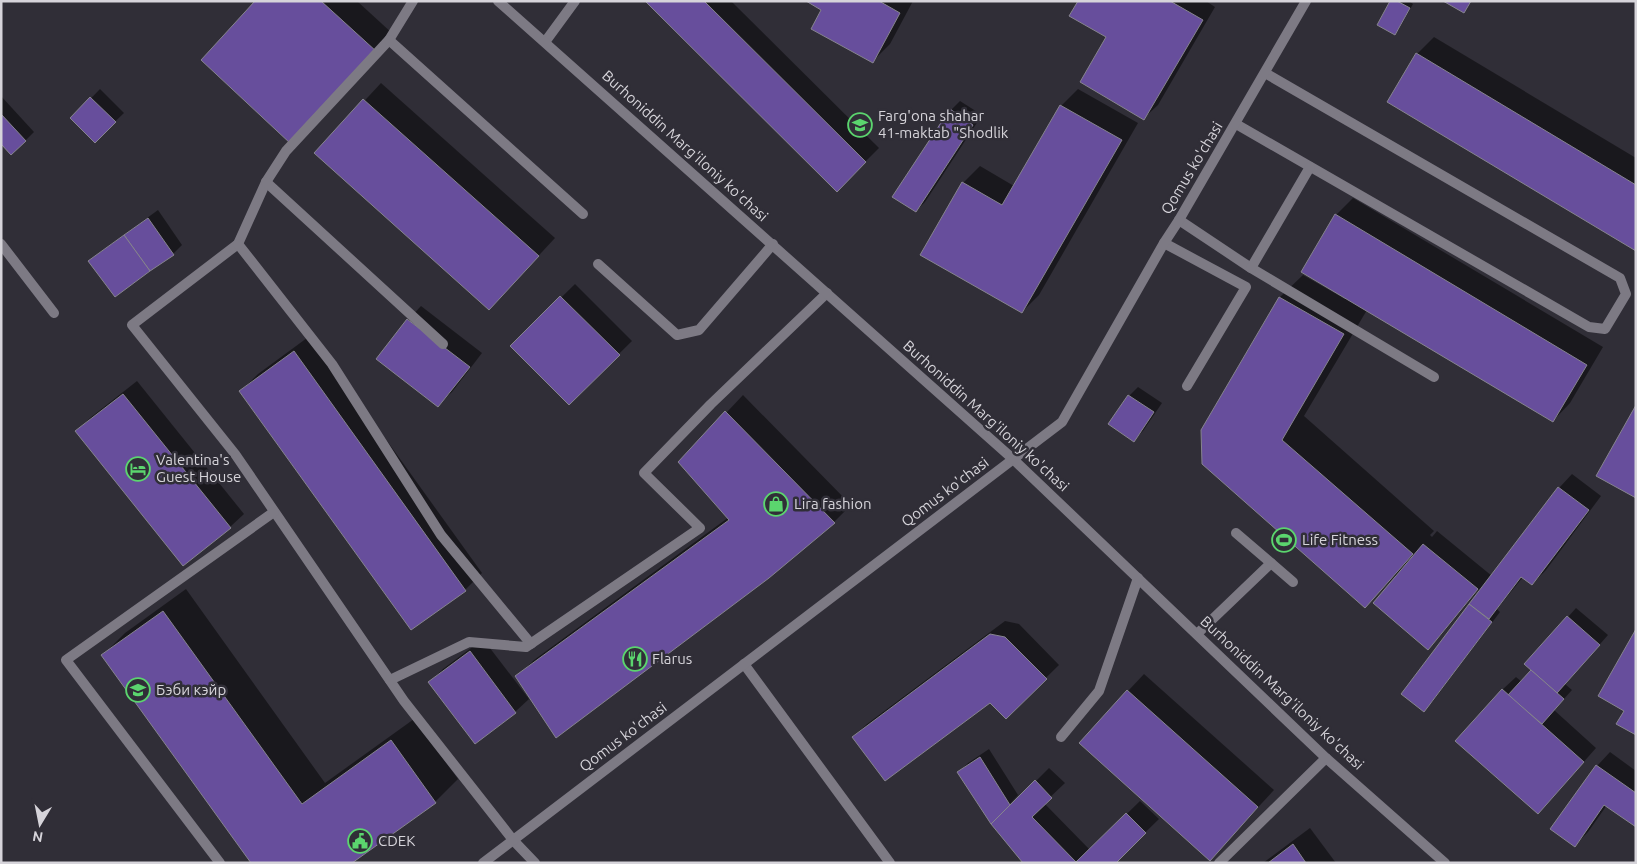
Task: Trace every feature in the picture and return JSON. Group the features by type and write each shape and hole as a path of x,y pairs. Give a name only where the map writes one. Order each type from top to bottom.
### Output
{"street":[{"path":"412,1 389,40 286,151 266,182 238,244 132,326 235,454 404,701 513,840 535,863"},
{"name":"Burhoniddin Marg'iloniy ko'chasi","path":"498,1 1013,459 1326,758 1445,863"},
{"path":"546,42 575,1"},
{"name":"Qomus ko'chasi","path":"483,863 1062,422 1164,243 1236,124 1306,1"},
{"path":"389,40 583,214"},
{"path":"1236,124 1589,327 1605,329 1626,294 1620,278 1265,74"},
{"path":"1251,268 1310,167"},
{"path":"266,182 443,344"},
{"path":"1179,220 1251,268 1434,377"},
{"path":"1164,243 1246,287 1187,386"},
{"path":"1,244 54,313"},
{"path":"238,244 332,364 441,535 531,644"},
{"path":"598,264 677,335 699,330 773,244"},
{"path":"390,680 468,642 526,647 700,528 644,473 711,404 827,293"},
{"path":"220,863 66,660 274,512"},
{"path":"1236,533 1293,582"},
{"path":"1197,634 1271,563"},
{"path":"1061,737 1099,691 1138,578"},
{"path":"744,664 890,863"},
{"path":"1219,863 1326,758"}],"building":[{"path":"255,1 321,1 377,52 291,144 201,60"},
{"path":"645,1 704,1 866,162 837,192"},
{"path":"806,1 879,1 900,13 873,63 811,29 821,10"},
{"path":"1078,1 1170,1 1203,20 1144,120 1080,82 1106,37 1069,16"},
{"path":"1390,1 1397,1 1410,8 1395,35 1377,25"},
{"path":"1443,1 1471,1 1464,13"},
{"path":"1416,53 1636,185 1636,251 1387,102"},
{"path":"90,97 116,122 95,143 70,118"},
{"path":"363,99 539,256 489,310 314,153"},
{"path":"1060,105 1122,140 1022,313 920,255 962,182 1002,205"},
{"path":"950,109 973,125 916,212 892,197"},
{"path":"1,114 26,141 11,155 1,144"},
{"path":"1335,214 1587,365 1553,422 1301,272"},
{"path":"148,218 174,255 150,271 124,235"},
{"path":"124,235 150,271 115,297 88,261"},
{"path":"560,296 620,355 569,405 510,346"},
{"path":"1279,297 1344,334 1282,440 1413,554 1365,608 1202,464 1201,430"},
{"path":"407,319 470,367 438,407 376,359"},
{"path":"294,351 466,591 411,630 239,391"},
{"path":"123,394 231,528 183,566 75,431"},
{"path":"1128,395 1154,412 1134,442 1108,424"},
{"path":"1636,405 1636,498 1596,476"},
{"path":"725,411 835,523 769,578 556,738 515,676 729,520 678,462"},
{"path":"1558,487 1589,510 1532,585 1521,577 1489,619 1469,604"},
{"path":"1423,544 1478,589 1428,650 1373,603"},
{"path":"1469,604 1492,622 1424,712 1401,694"},
{"path":"163,611 302,804 391,740 436,803 352,863 251,863 101,655"},
{"path":"1567,616 1600,645 1557,693 1524,664"},
{"path":"1636,629 1636,735 1616,724 1624,711 1598,696"},
{"path":"990,634 1005,637 1047,679 1006,719 990,703 885,781 852,737"},
{"path":"470,651 516,713 475,744 428,682"},
{"path":"1531,670 1564,699 1542,724 1508,695"},
{"path":"1502,689 1584,762 1538,814 1455,741"},
{"path":"1127,690 1258,807 1210,861 1079,743"},
{"path":"980,757 1010,805 991,824 957,772"},
{"path":"1596,765 1636,793 1636,827 1604,805 1575,847 1550,829"},
{"path":"1035,780 1052,798 1032,817 1076,862 1126,813 1146,833 1116,863 1023,863 991,824"},
{"path":"1293,844 1306,863 1268,863"}],"place":[{"name":"Farg'ona shahar 41-maktab \"Shodlik","path":"860,125"},
{"name":"Valentina's Guest House","path":"138,469"},
{"name":"Lira fashion","path":"776,504"},
{"name":"Life Fitness","path":"1284,540"},
{"name":"Flarus","path":"635,659"},
{"name":"Бэби кэйр","path":"138,690"},
{"name":"CDEK","path":"360,841"}]}
